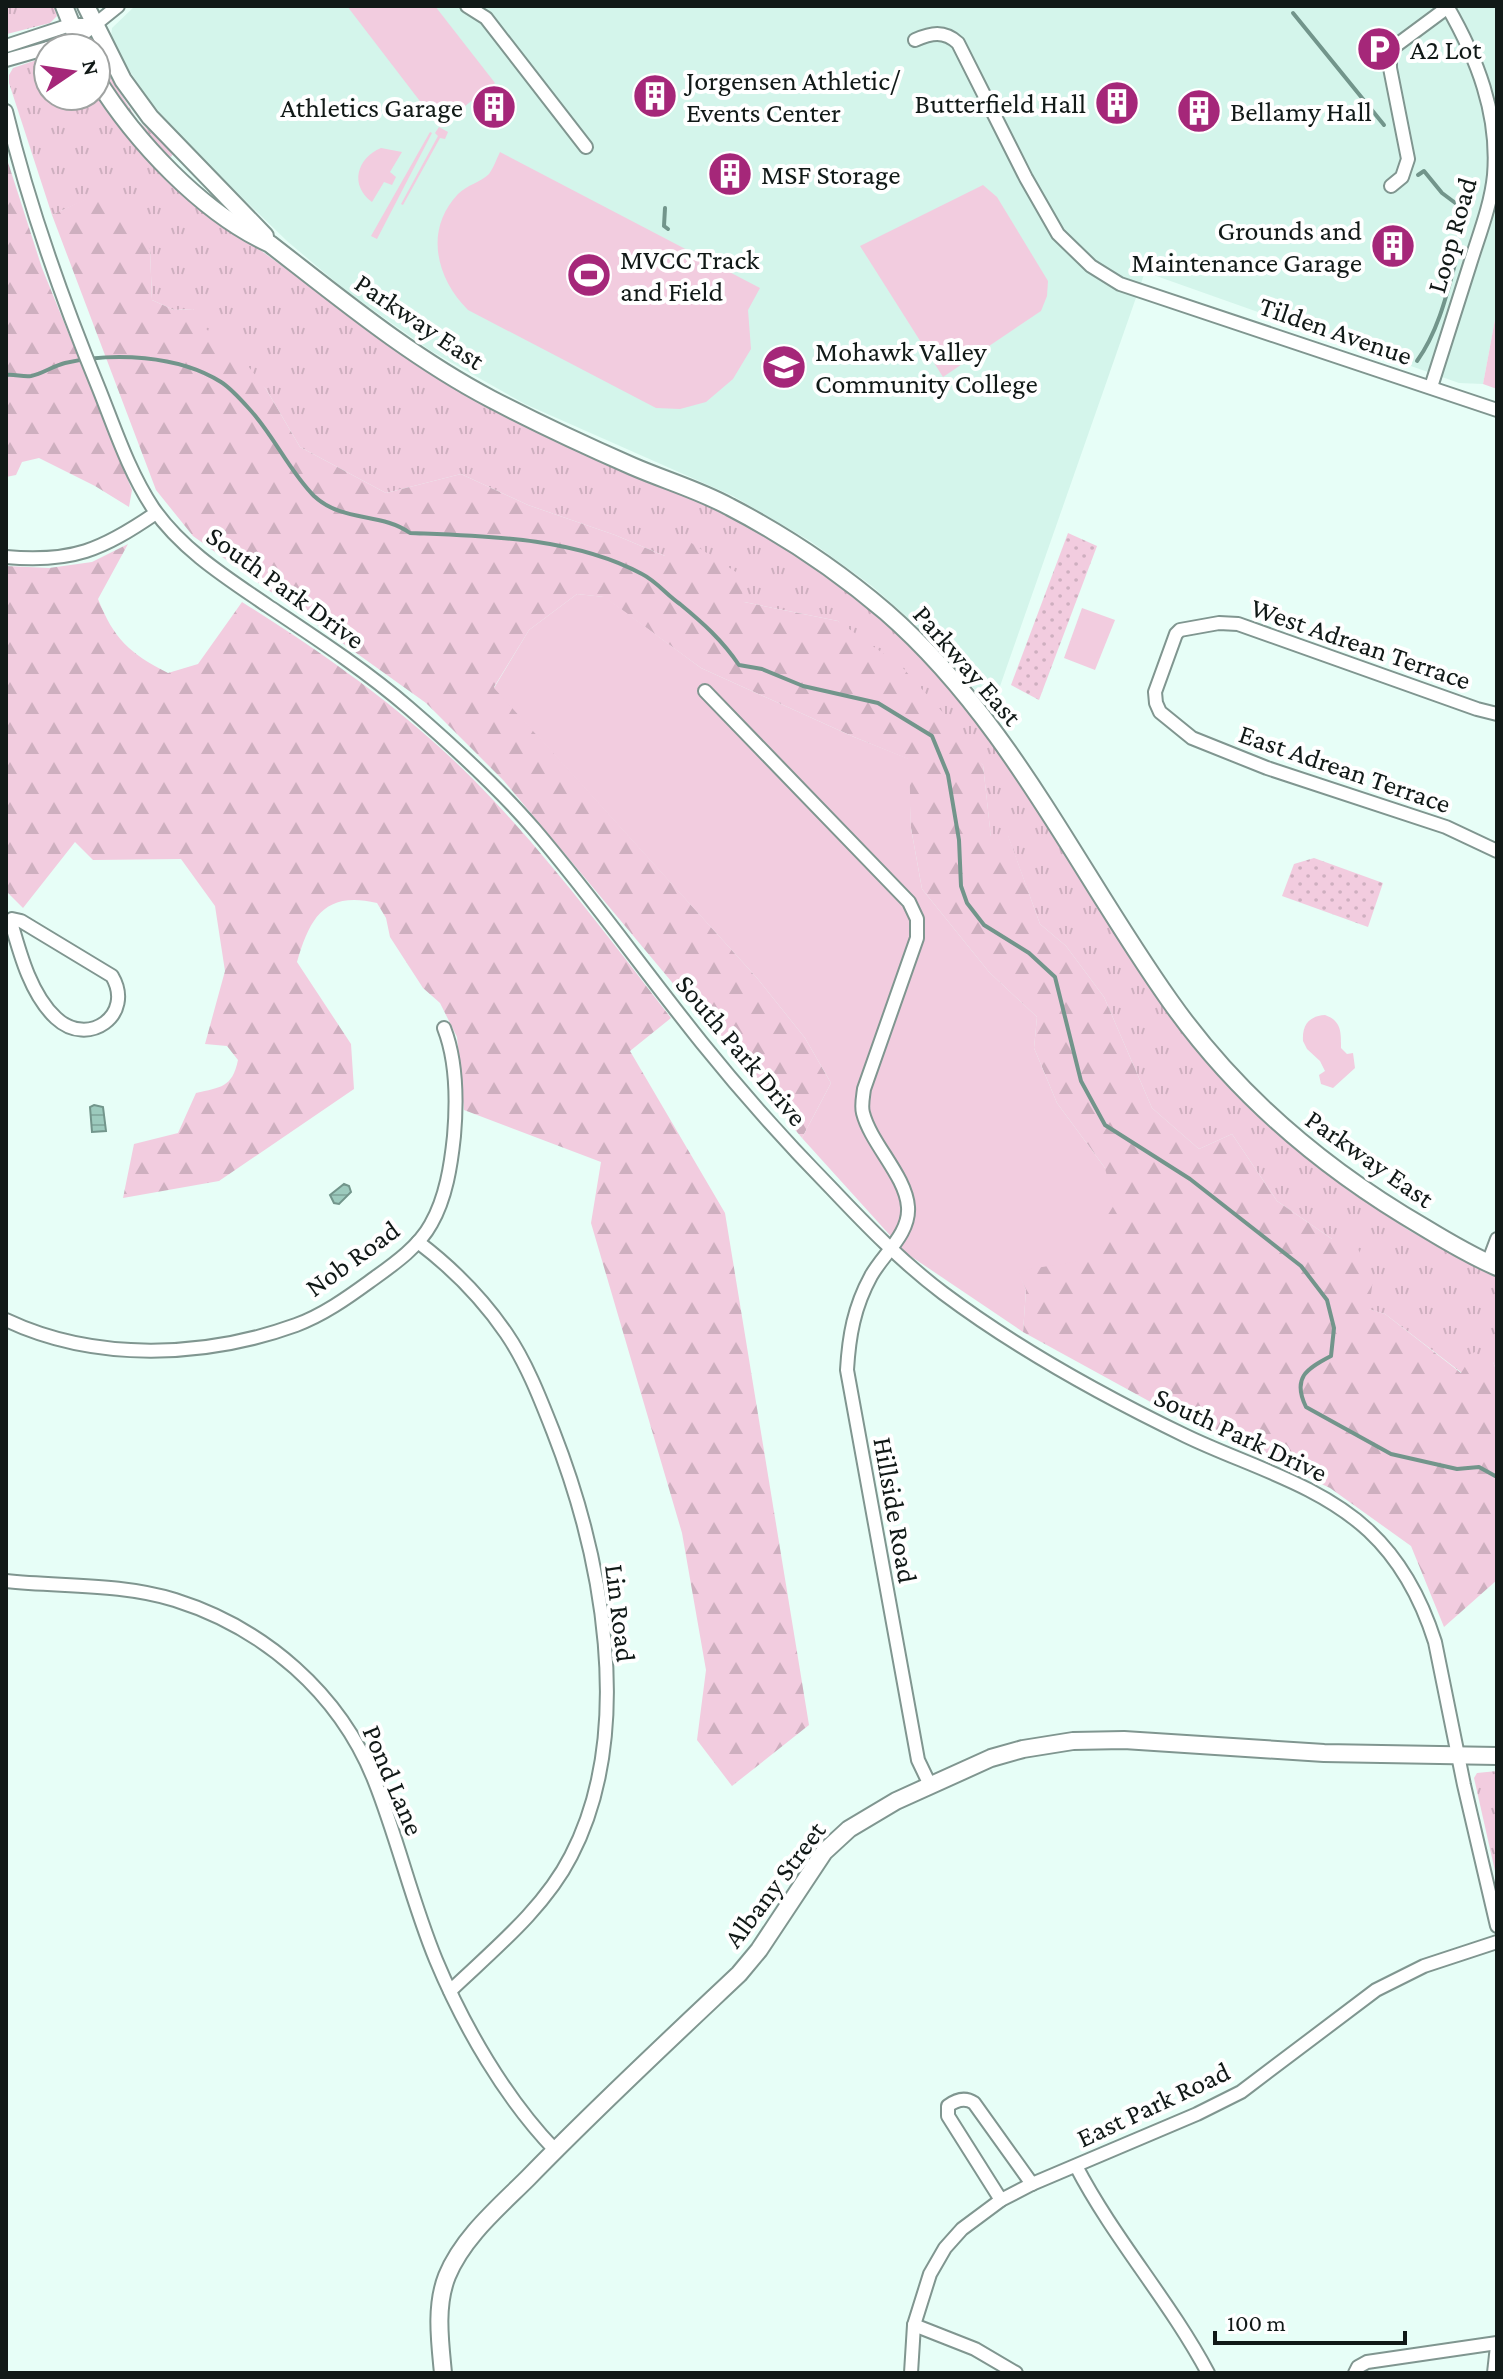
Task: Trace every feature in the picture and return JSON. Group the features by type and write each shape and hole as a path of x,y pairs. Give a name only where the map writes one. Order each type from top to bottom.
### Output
{"street":[{"path":"64,6 74,32"},
{"name":"Parkway East","path":"86,6 123,80 150,117 270,244"},
{"path":"84,32 118,6"},
{"path":"467,6 486,18 586,147"},
{"path":"1391,186 1402,177 1408,159 1390,55 1394,47 1447,7"},
{"name":"Loop Road","path":"1431,387 1483,225 1494,177 1492,124 1483,82 1469,45 1447,7"},
{"name":"Tilden Avenue","path":"915,40 942,33 958,43 1047,217 1070,249 1091,266 1120,284 1497,410"},
{"path":"6,46 32,43"},
{"path":"6,60 32,53"},
{"name":"Parkway East","path":"112,101 159,160 195,193 255,237 270,244 374,325 441,370 538,423 631,466 726,504 823,563 887,613 941,665 978,708 1038,794 1171,1002 1217,1062 1268,1115 1318,1158 1390,1208 1492,1265"},
{"name":"South Park Drive","path":"6,111 29,198 58,285 126,456 156,513 180,540 406,705 479,771 579,883 758,1111 890,1249 942,1292 1038,1359 1192,1439 1324,1500 1364,1526 1394,1560 1408,1580 1429,1623 1497,1926"},
{"path":"6,557 53,559 87,552 120,537 156,513"},
{"name":"West Adrean Terrace","path":"1179,729 1160,712 1155,692 1176,634 1186,627 1228,623 1497,714"},
{"name":"Hillside Road","path":"705,691 909,902 917,919 917,938 864,1089 863,1112 904,1191 908,1208 904,1228 871,1275 856,1307 849,1332 847,1370 918,1760 930,1785"},
{"name":"East Adrean Terrace","path":"1179,729 1198,742 1446,827 1497,851"},
{"path":"9,915 106,971 119,987 119,1000 114,1013 102,1025 86,1031 69,1028 54,1017 37,994 9,915"},
{"name":"Nob Road","path":"6,1320 67,1340 117,1349 192,1350 250,1339 299,1324 340,1303 418,1242 431,1224 444,1190 452,1155 455,1092 450,1043 444,1028"},
{"path":"1492,1265 1497,1239"},
{"name":"Lin Road","path":"418,1242 443,1261 485,1306 507,1335 540,1398 565,1463 585,1532 602,1627 606,1697 601,1769 587,1817 571,1856 551,1889 529,1914 450,1991"},
{"name":"Pond Lane","path":"6,1581 117,1587 173,1599 222,1618 249,1633 310,1681 353,1738 375,1781 450,1991 488,2061 538,2132 555,2150"},
{"name":"Albany Street","path":"443,2373 439,2316 449,2272 476,2231 555,2150 739,1974 759,1950 824,1852 849,1829 930,1785 991,1758 1073,1741 1124,1740 1324,1753 1497,1756"},
{"name":"East Park Road","path":"911,2373 914,2325 930,2274 945,2248 962,2229 1001,2200 1241,2092 1376,1990 1424,1966 1497,1942"},
{"path":"1001,2200 948,2116 948,2106 956,2101 974,2103 1032,2184"},
{"path":"1076,2166 1098,2208 1185,2330 1208,2373"},
{"path":"914,2325 975,2349 1016,2373"},
{"path":"1355,2373 1367,2362 1497,2345 1494,2373"}],"shaded area":[{"name":"Mohawk Valley Community College","path":"135,6 1497,6 1497,309 1483,384 1459,383 1145,272 992,709 928,636 872,586 810,541 733,496 525,404 431,351 346,291 287,241 194,151 148,99 122,59 112,39 112,28"},
{"path":"90,1107 103,1107 106,1131 92,1132"},
{"path":"344,1184 349,1186 351,1192 339,1204 334,1203 330,1195"}],"green space":[{"path":"6,6 54,6 57,16 50,23 7,34"},
{"path":"347,6 435,6 495,83 439,126"},
{"path":"32,61 32,112 112,112 112,107 207,211 375,334 767,534 831,576 884,619 931,664 975,715 1166,1009 1211,1067 1302,1155 1349,1191 1410,1231 1497,1277 1497,1372 1493,1362 1462,1373 1385,1314 1368,1309 1332,1239 1277,1201 1232,1134 1199,1149 1152,1108 1104,997 1066,946 1040,924 1008,836 991,838 983,765 838,621 744,602 665,556 528,505 461,474 386,493 300,447 266,389 204,328 193,309 174,310 152,300 150,250 92,197 52,215 9,83 13,68"},
{"path":"112,80 138,121 174,152 171,157 152,140 112,87"},
{"path":"439,127 448,132 445,139 440,138 403,205 438,136 435,133"},
{"path":"430,132 377,239 371,236"},
{"path":"381,148 402,152 390,172 396,177 392,185 384,182 372,202 360,188 359,172 366,158"},
{"name":"MVCC Track and Field","path":"500,152 760,288 748,310 751,349 733,379 706,402 680,409 656,408 468,310 448,283 442,269 438,254 441,223 447,208 458,194 489,174"},
{"path":"6,156 42,268 132,490 129,507 39,458 22,462 16,475 6,477"},
{"path":"983,185 997,197 1048,281 1047,296 1041,311 943,377 860,246"},
{"path":"92,196 134,217 150,250 152,300 174,310 193,309 203,318 205,328 216,338 224,335 266,389 300,447 386,493 461,474 528,505 665,556 687,540 739,574 744,602 838,621 902,667 947,717 983,765 991,837 1008,835 1040,924 1066,946 1104,997 1152,1108 1199,1149 1232,1134 1277,1201 1332,1239 1352,1237 1373,1279 1369,1309 1385,1314 1461,1373 1474,1352 1493,1362 1497,1372 1497,1580 1444,1627 1411,1546 1330,1488 1167,1411 1023,1332 1026,1290 1017,1271 1105,1168 1057,1103 1034,1048 1037,1017 989,972 922,889 911,828 908,759 701,668 604,597 577,594 529,630 494,687 757,978 805,1038 831,1083 802,1138 504,781 426,703 193,536 156,490 52,215"},
{"path":"1497,309 1497,389 1483,384"},
{"path":"1068,533 1097,546 1039,700 1011,685"},
{"path":"128,544 98,599 110,625 124,644 168,673 198,664 242,602 303,642 391,706 473,779 551,866 671,1018 630,1051 725,1213 809,1725 732,1786 697,1740 706,1670 682,1533 591,1223 601,1162 464,1110 457,1037 440,1003 423,988 390,937 386,918 377,903 344,901 322,911 308,932 297,962 351,1044 354,1089 219,1181 123,1198 134,1144 178,1133 196,1093 224,1085 232,1076 238,1060 227,1046 205,1044 225,971 215,906 181,859 93,860 75,842 23,908 6,891 6,566 49,568 92,562"},
{"path":"577,594 605,597 701,668 909,759 911,828 922,889 989,972 1037,1017 1034,1048 1057,1103 1105,1168 1114,1205 1079,1261 1018,1271 1026,1290 1023,1332 906,1253 802,1138 831,1083 805,1038 757,978 494,688 529,630"},
{"path":"1082,608 1115,620 1095,670 1064,658"},
{"path":"1314,858 1383,883 1368,927 1282,896 1294,864"},
{"path":"1325,1015 1338,1024 1341,1048 1347,1054 1353,1053 1355,1068 1333,1088 1321,1084 1319,1075 1325,1071 1303,1041 1308,1022"},
{"path":"1497,1771 1497,1880 1474,1778 1477,1773"}],"waterway":[{"path":"1293,13 1384,125"},
{"path":"1418,175 1424,171 1442,193 1462,208"},
{"path":"665,208 664,226 668,229"},
{"path":"1417,361 1436,325 1456,260"},
{"path":"6,375 31,376 65,363 124,357 165,361 204,373 225,385 241,400 305,487 337,510 387,522 410,533 529,541 587,552 615,562 657,584 712,632 739,665 762,669 803,686 878,703 932,736 948,775 959,840 961,886 967,903 984,925 1029,953 1055,977 1081,1081 1105,1125 1190,1179 1301,1266 1327,1300 1334,1328 1331,1356 1308,1370 1301,1382 1306,1407 1391,1454 1457,1469 1479,1467 1497,1477"}],"place":[{"name":"A2 Lot","path":"1379,49"},
{"name":"Jorgensen Athletic/ Events Center","path":"655,96"},
{"name":"Butterfield Hall","path":"1117,103"},
{"name":"Athletics Garage","path":"494,107"},
{"name":"Bellamy Hall","path":"1199,111"},
{"name":"MSF Storage","path":"730,174"},
{"name":"Grounds and Maintenance Garage","path":"1393,246"},
{"name":"MVCC Track and Field","path":"589,275"},
{"name":"Mohawk Valley Community College","path":"784,367"}]}
